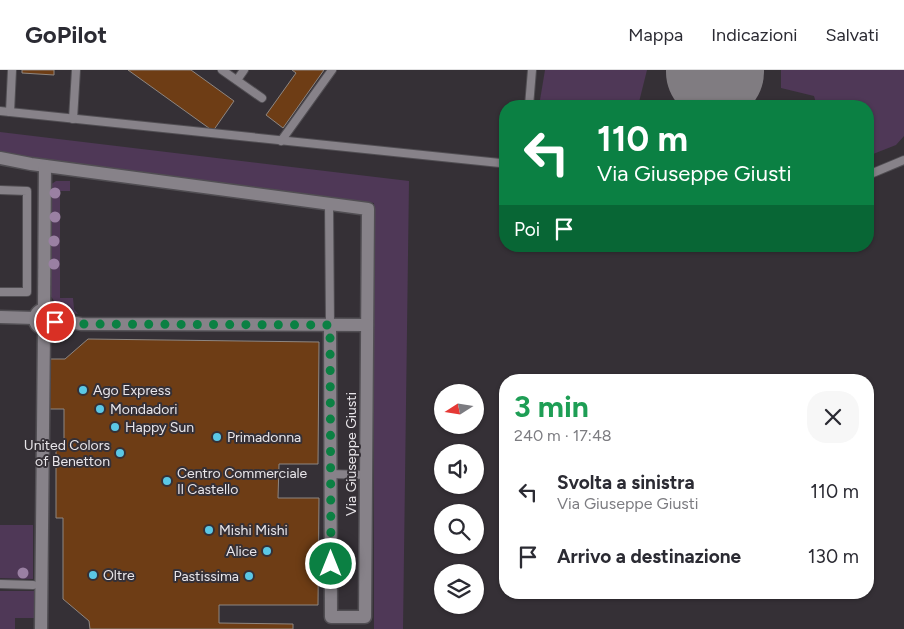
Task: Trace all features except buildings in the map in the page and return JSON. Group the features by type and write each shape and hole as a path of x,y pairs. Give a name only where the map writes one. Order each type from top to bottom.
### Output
{"street":[{"name":"Via Giuseppe Giusti","path":"0,158 45,166 368,208 365,617 331,617 330,325"},
{"name":"Via Giuseppe Giusti","path":"0,163 31,164"},
{"path":"0,317 40,313 53,313 55,319 52,327 44,329 37,324 40,313 44,260 45,166"},
{"path":"55,319 81,324 367,325"},
{"path":"41,629 44,329"}],"lane":[{"path":"10,112 12,70"},
{"path":"73,119 76,70"},
{"path":"222,70 262,98"},
{"path":"236,80 244,70"},
{"path":"281,141 332,70"},
{"path":"530,100 532,70"},
{"path":"0,112 499,163"},
{"path":"874,172 904,160"},
{"path":"0,190 27,191 27,292 0,292"},
{"path":"329,203 330,325"},
{"path":"27,225 44,225"},
{"path":"27,260 44,260"},
{"path":"330,474 366,475"},
{"path":"0,584 33,585"}],"shaded area":[{"path":"545,70 647,70 640,100 540,100"},
{"path":"781,70 904,70 904,136 896,145 874,154 874,100 815,100 814,96 781,88"},
{"path":"0,132 409,181 403,629 374,629 374,203 102,169 0,152"},
{"path":"56,181 70,181 70,191 60,191 60,298 73,298 74,309 78,314 61,311 50,295 50,185"},
{"path":"0,525 33,525 33,579 0,578"},
{"path":"0,591 34,591 34,618 15,618 15,629 0,629"}],"place":[{"name":"Ago Express","path":"83,390"},
{"name":"Mondadori","path":"100,409"},
{"name":"Happy Sun","path":"115,427"},
{"name":"Primadonna","path":"217,437"},
{"name":"United Colors of Benetton","path":"120,453"},
{"name":"Centro Commerciale Il Castello","path":"167,481"},
{"name":"Mishi Mishi","path":"209,530"},
{"name":"Alice","path":"267,551"},
{"name":"Oltre","path":"93,575"},
{"name":"Pastissima","path":"249,576"}],"route":[{"path":"55,322 55,319 81,324 330,325 331,564"}]}
